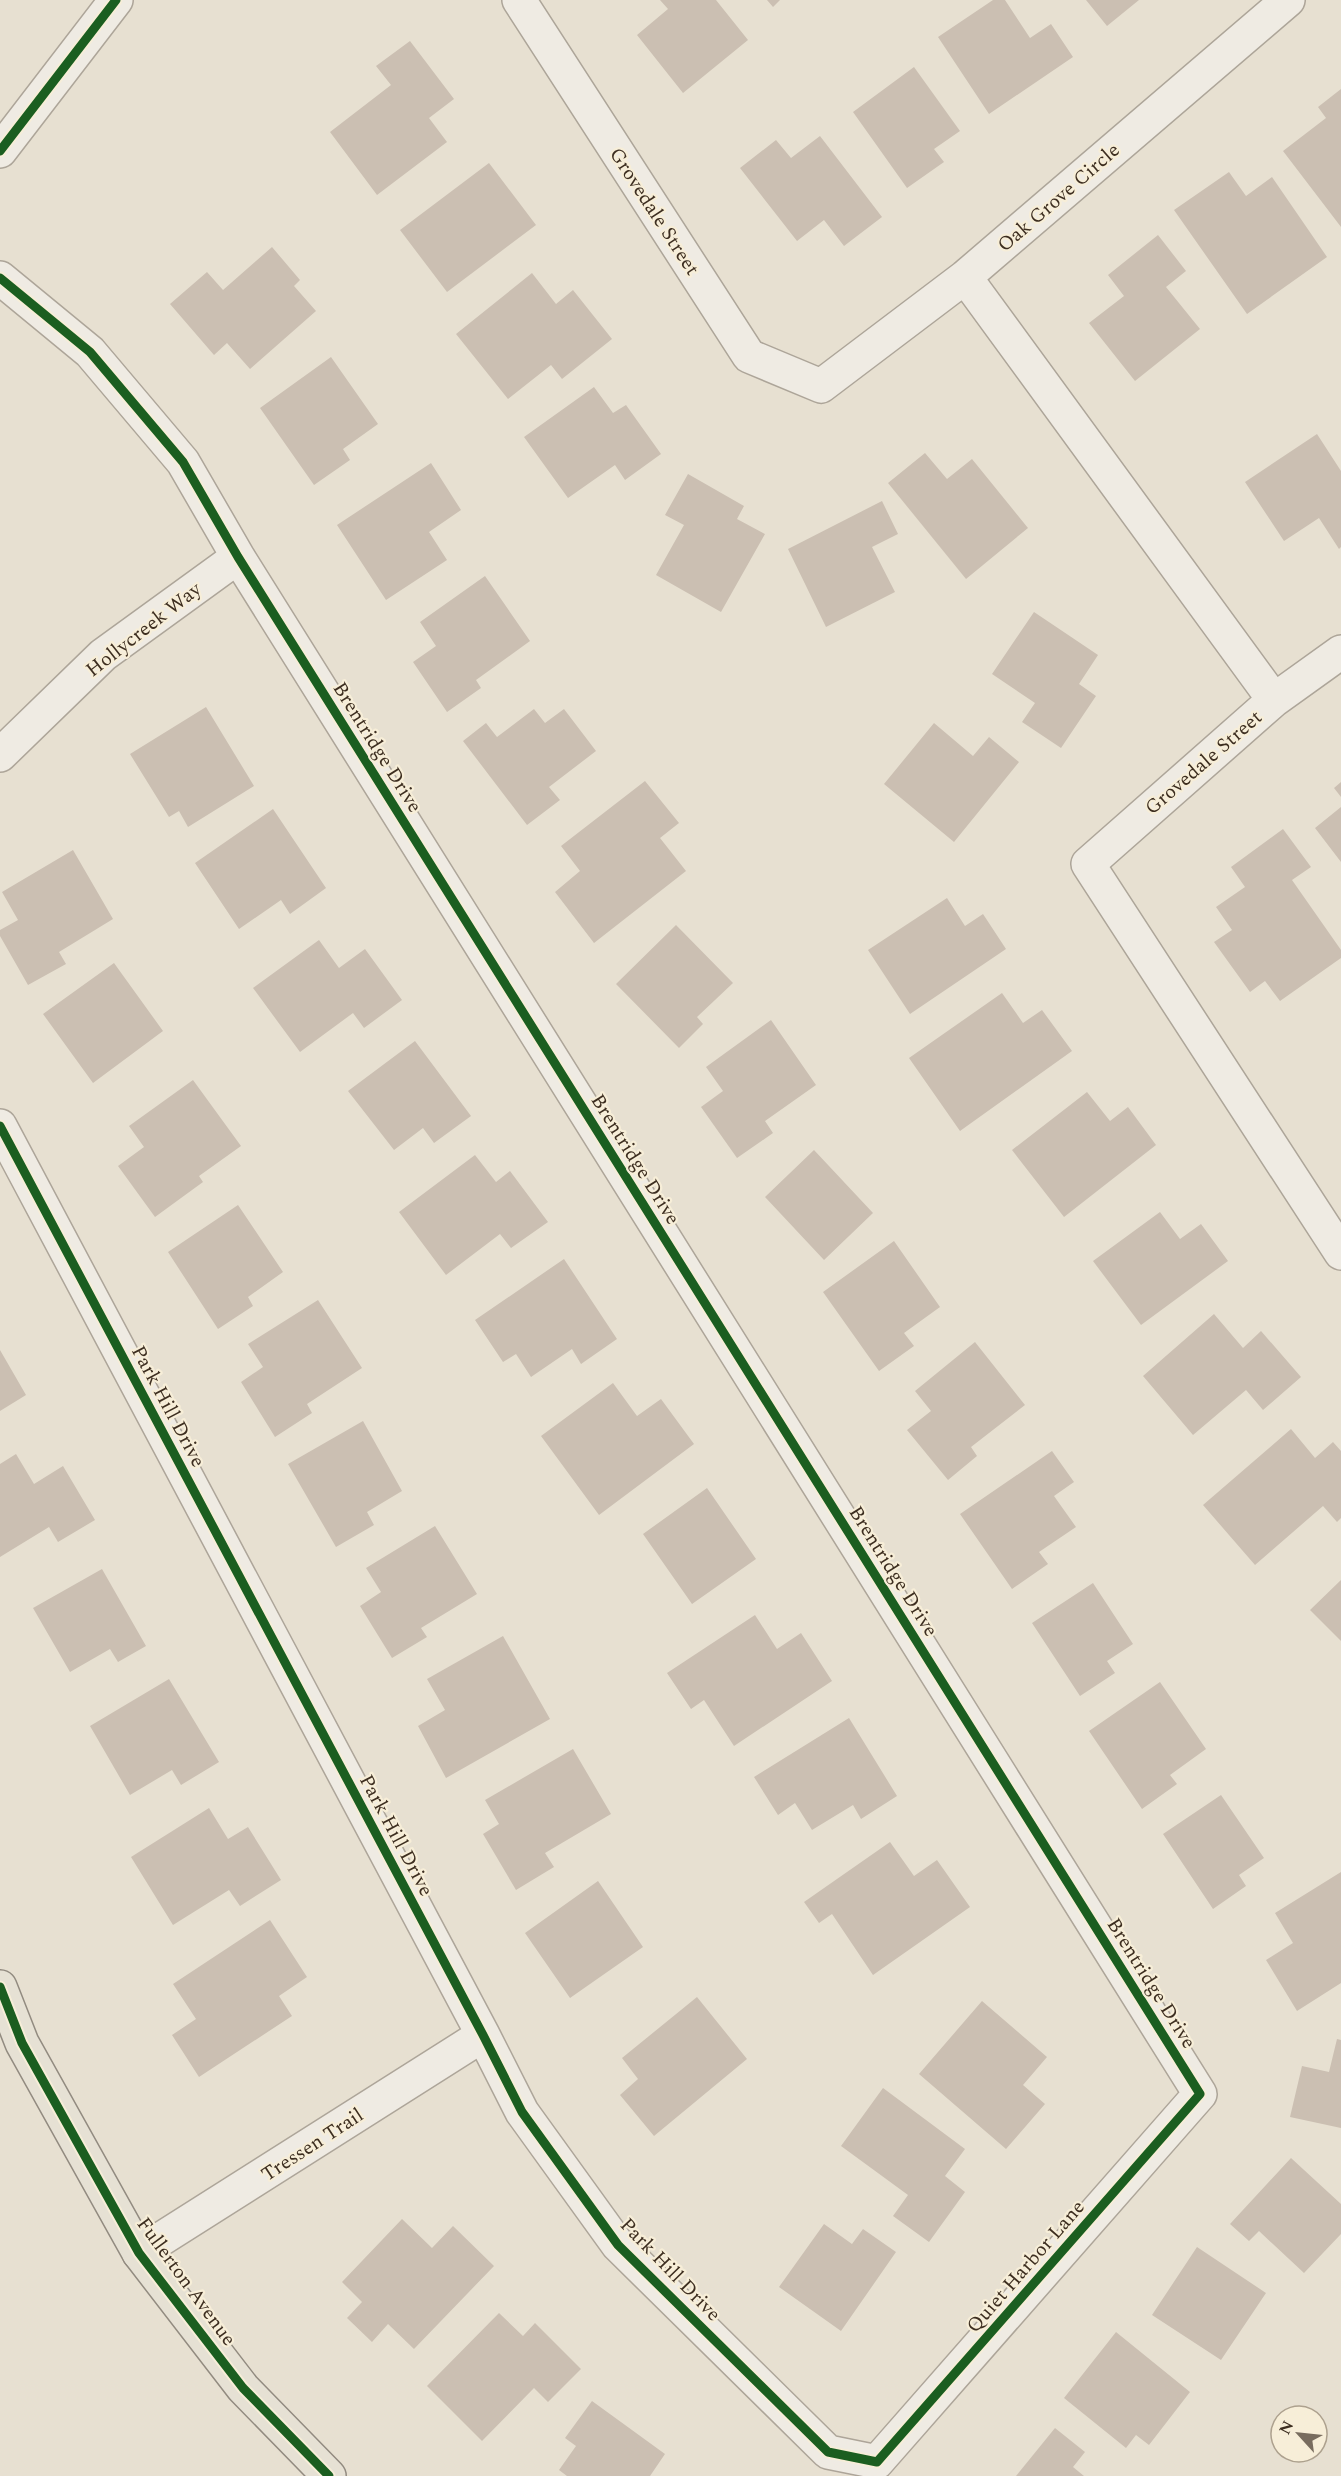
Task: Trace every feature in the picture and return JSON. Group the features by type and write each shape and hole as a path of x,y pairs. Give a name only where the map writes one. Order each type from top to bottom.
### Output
{"main road":[{"name":"Fullerton Avenue","path":"0,1987 22,2043 140,2253 243,2388 329,2476"}],"street":[{"path":"0,151 116,0"},
{"name":"Grovedale Street","path":"519,0 749,356 821,386"},
{"name":"Oak Grove Circle","path":"821,386 965,277 1287,0"},
{"name":"Grovedale Street","path":"965,277 1274,700 1088,864 1341,1253"},
{"name":"Brentridge Drive","path":"0,278 90,351 183,462 238,557 1200,2094"},
{"name":"Hollycreek Way","path":"0,755 103,655 238,557"},
{"path":"1274,700 1341,652"},
{"name":"Park Hill Drive","path":"0,1126 522,2112 618,2245 828,2452 877,2462"},
{"name":"Tressen Trail","path":"140,2253 483,2035"},
{"name":"Quiet Harbor Lane","path":"877,2462 1200,2094"}],"building":[{"path":"660,0 716,0 748,40 683,93 637,35 668,9"},
{"path":"767,0 780,0 773,7"},
{"path":"993,0 1005,0 1030,38 1051,24 1073,57 989,114 938,37"},
{"path":"1086,0 1139,0 1107,26"},
{"path":"410,41 454,99 429,118 447,142 377,195 330,132 391,85 376,66"},
{"path":"914,67 960,131 934,149 944,162 907,188 853,112"},
{"path":"1341,89 1341,227 1283,151 1326,118 1318,107"},
{"path":"820,136 882,217 844,246 824,220 797,241 740,168 776,140 791,158"},
{"path":"489,163 536,225 447,292 400,230"},
{"path":"1229,172 1246,196 1272,177 1327,257 1247,314 1174,210"},
{"path":"1158,235 1186,271 1166,287 1200,329 1135,381 1089,323 1124,296 1108,275"},
{"path":"272,247 300,280 294,286 316,311 250,369 227,343 214,355 170,304 207,272 223,290"},
{"path":"532,273 556,304 573,290 612,339 562,379 551,365 508,399 456,334"},
{"path":"331,357 378,424 343,449 350,460 314,485 260,408"},
{"path":"594,387 613,413 626,405 661,454 625,480 615,465 568,498 524,437"},
{"path":"1317,434 1341,471 1341,547 1339,549 1319,518 1284,541 1245,482"},
{"path":"925,453 947,479 972,459 1028,528 966,579 888,483"},
{"path":"431,463 461,510 429,532 447,560 386,600 337,525"},
{"path":"688,474 744,506 737,519 765,534 721,612 656,575 684,525 665,515"},
{"path":"882,501 898,534 872,547 895,592 826,627 788,549"},
{"path":"485,576 530,641 476,680 481,688 447,712 413,662 436,646 420,622"},
{"path":"1034,612 1098,655 1079,684 1096,696 1061,748 1022,722 1035,703 992,674"},
{"path":"206,707 254,786 188,827 179,811 169,817 130,754"},
{"path":"534,709 545,723 564,709 596,751 549,787 560,800 527,825 463,741 486,723 497,737"},
{"path":"934,723 973,756 989,737 1019,762 954,842 884,784"},
{"path":"645,781 679,823 660,838 686,871 594,943 555,892 580,871 561,846"},
{"path":"1341,782 1341,797 1334,788"},
{"path":"1341,807 1341,862 1315,828"},
{"path":"273,809 326,888 290,914 281,900 239,929 195,863"},
{"path":"1283,829 1311,867 1292,880 1341,950 1341,958 1280,1001 1265,981 1250,992 1214,942 1232,930 1216,907 1245,887 1231,867"},
{"path":"73,850 113,919 59,952 66,964 28,985 0,936 0,930 18,920 2,892"},
{"path":"947,898 965,926 983,914 1006,949 910,1014 868,950"},
{"path":"676,925 733,983 697,1017 703,1024 679,1048 616,984"},
{"path":"319,940 339,968 365,949 402,1000 364,1028 353,1013 300,1052 253,988"},
{"path":"114,963 163,1031 93,1083 43,1014"},
{"path":"1002,993 1023,1023 1042,1010 1072,1051 960,1131 909,1058"},
{"path":"771,1020 816,1085 765,1121 773,1133 737,1158 701,1107 723,1091 706,1067"},
{"path":"415,1041 471,1116 434,1143 423,1128 394,1150 348,1091"},
{"path":"193,1080 241,1146 199,1176 203,1182 155,1217 118,1166 144,1147 129,1126"},
{"path":"1087,1092 1110,1121 1128,1107 1156,1145 1064,1217 1012,1150"},
{"path":"814,1150 873,1213 824,1260 765,1197"},
{"path":"475,1155 496,1182 510,1171 548,1222 511,1248 500,1234 446,1275 399,1212"},
{"path":"238,1205 283,1272 248,1297 253,1306 218,1329 168,1252"},
{"path":"1160,1212 1180,1239 1201,1224 1228,1261 1141,1325 1093,1261"},
{"path":"894,1241 940,1307 904,1333 914,1346 879,1371 823,1292"},
{"path":"564,1259 617,1339 581,1364 572,1349 531,1377 516,1354 503,1362 475,1320"},
{"path":"318,1300 362,1368 307,1404 312,1413 275,1437 241,1382 263,1367 248,1344"},
{"path":"1214,1314 1243,1348 1261,1331 1301,1377 1263,1410 1246,1390 1193,1435 1143,1376"},
{"path":"975,1342 1025,1405 971,1447 977,1456 948,1480 907,1430 931,1411 915,1391"},
{"path":"0,1350 26,1395 0,1411"},
{"path":"613,1383 637,1416 661,1399 694,1444 599,1515 541,1436"},
{"path":"363,1421 402,1491 367,1512 374,1525 336,1547 288,1464"},
{"path":"1291,1429 1315,1458 1333,1442 1341,1451 1341,1518 1337,1522 1323,1506 1255,1565 1203,1505"},
{"path":"1052,1451 1074,1482 1054,1496 1076,1527 1039,1552 1048,1564 1012,1589 960,1514"},
{"path":"16,1454 34,1484 63,1466 95,1520 58,1542 49,1527 0,1557 0,1464"},
{"path":"707,1488 756,1559 692,1604 643,1534"},
{"path":"435,1526 477,1594 421,1628 427,1637 392,1658 360,1606 381,1592 366,1568"},
{"path":"102,1569 146,1646 118,1662 110,1649 70,1672 33,1608"},
{"path":"1341,1580 1341,1641 1310,1610"},
{"path":"1093,1583 1133,1644 1107,1661 1115,1673 1080,1696 1032,1623"},
{"path":"755,1615 777,1649 801,1633 832,1681 734,1746 704,1700 691,1709 667,1673"},
{"path":"503,1636 550,1719 446,1778 418,1726 445,1710 427,1679"},
{"path":"169,1679 219,1762 181,1785 172,1770 130,1795 90,1726"},
{"path":"1160,1682 1206,1749 1170,1775 1177,1784 1142,1809 1089,1731"},
{"path":"849,1718 897,1796 861,1819 853,1805 812,1830 795,1803 778,1815 754,1777"},
{"path":"573,1749 611,1814 545,1853 554,1867 516,1890 483,1834 499,1824 485,1800"},
{"path":"1221,1795 1264,1858 1239,1875 1246,1886 1213,1909 1163,1834"},
{"path":"209,1808 228,1839 248,1827 281,1880 240,1906 229,1890 173,1925 131,1857"},
{"path":"890,1842 914,1876 937,1860 970,1907 873,1975 832,1914 819,1923 804,1902"},
{"path":"1341,1872 1341,1983 1297,2011 1266,1960 1293,1943 1275,1913"},
{"path":"598,1881 643,1947 570,1998 525,1933"},
{"path":"270,1920 307,1977 279,1996 292,2016 199,2077 172,2035 196,2019 173,1984"},
{"path":"697,1997 747,2059 654,2136 620,2095 638,2079 622,2058"},
{"path":"982,2001 1047,2057 1023,2085 1045,2104 1006,2149 919,2074"},
{"path":"1337,2039 1341,2040 1341,2128 1290,2117 1302,2066 1329,2072"},
{"path":"883,2088 965,2149 945,2176 965,2192 929,2242 893,2216 908,2195 841,2146"},
{"path":"1291,2158 1341,2204 1341,2234 1304,2273 1259,2231 1249,2241 1230,2224"},
{"path":"402,2219 432,2248 453,2226 494,2266 414,2349 388,2324 372,2342 347,2318 362,2302 342,2282"},
{"path":"824,2224 852,2244 863,2229 896,2252 841,2331 779,2287"},
{"path":"1197,2247 1266,2293 1221,2360 1152,2315"},
{"path":"499,2313 523,2336 535,2323 581,2369 548,2402 534,2388 482,2441 427,2386"},
{"path":"1116,2332 1190,2392 1149,2445 1136,2435 1126,2448 1064,2398"},
{"path":"592,2401 665,2454 650,2476 567,2476 559,2470 576,2446 565,2438"},
{"path":"1055,2428 1085,2452 1073,2467 1084,2476 1016,2476"}],"cycle path":[{"path":"0,151 116,0"},
{"path":"0,278 90,352 183,462 238,557 1200,2094 877,2462 828,2452 618,2245 522,2112 0,1126"},
{"path":"0,1987 22,2043 139,2253 243,2388 329,2476"}]}
